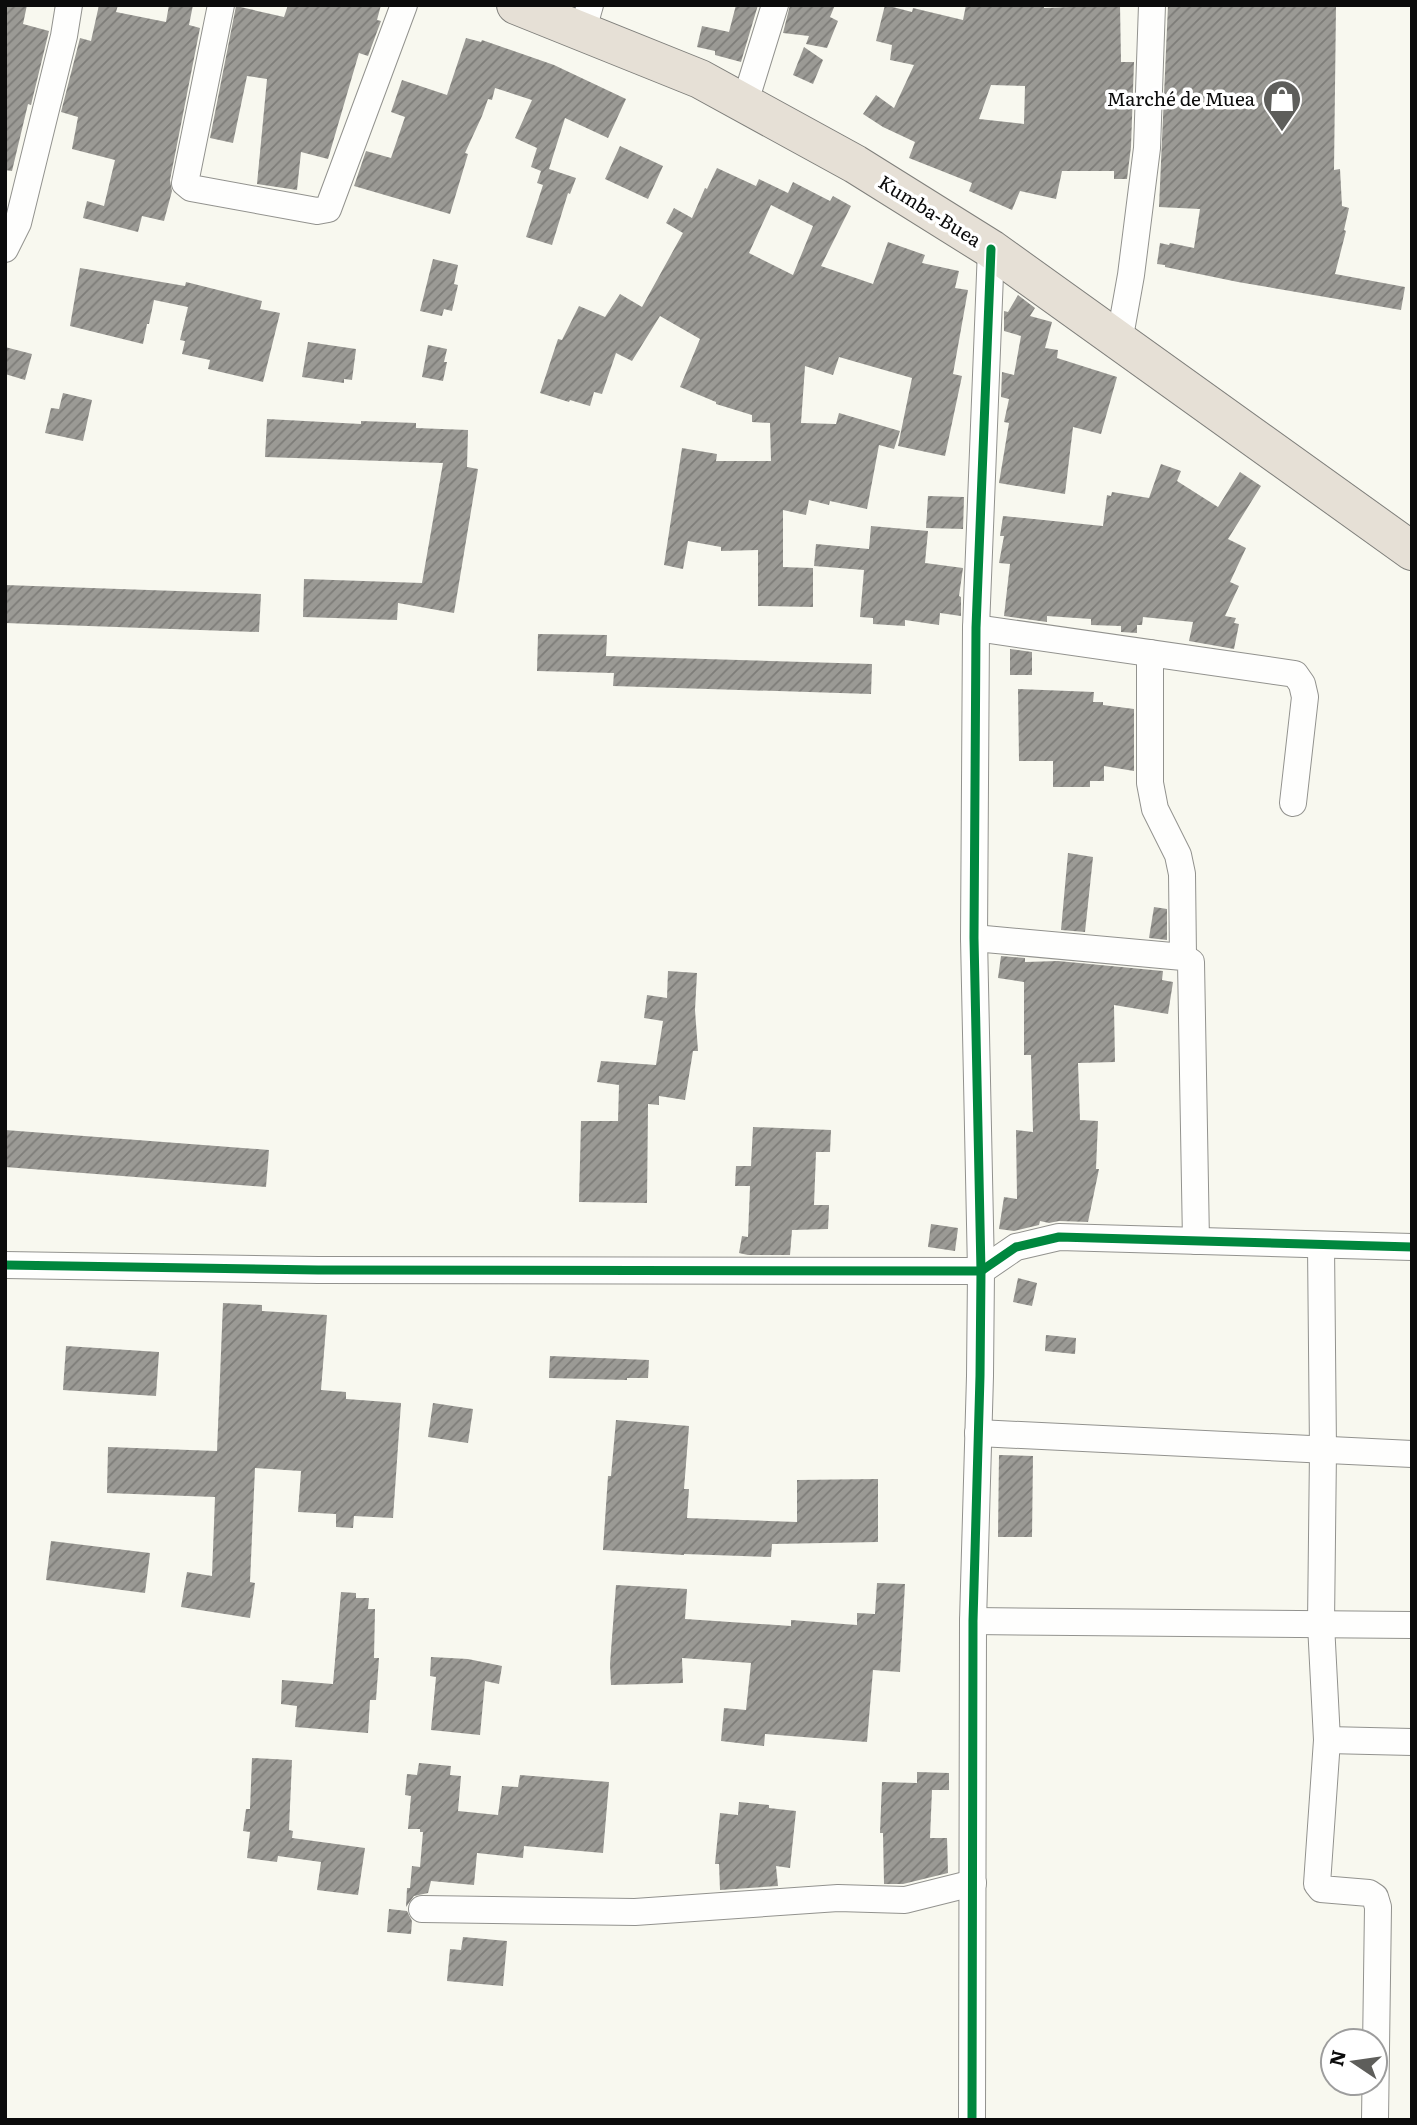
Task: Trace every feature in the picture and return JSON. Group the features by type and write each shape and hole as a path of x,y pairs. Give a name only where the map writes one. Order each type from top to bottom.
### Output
{"highway":[{"name":"Kumba-Buea","path":"516,5 586,19 745,102 855,164 991,249 1412,551"}],"street":[{"path":"5,249 18,223 64,36 69,5"},
{"path":"221,5 185,183 191,188 317,211 328,209 404,5"},
{"path":"745,102 775,5"},
{"path":"1119,342 1131,275 1147,148 1152,5"},
{"path":"972,2120 973,1621 981,1377 974,938 976,628 991,249"},
{"path":"976,628 1295,674 1302,684 1304,697 1293,803"},
{"path":"1150,653 1150,783 1155,809 1178,855 1182,874 1183,957"},
{"path":"974,938 1183,957 1191,962 1196,1241"},
{"path":"5,1265 318,1270 981,1270 1016,1247 1059,1237 1412,1247"},
{"path":"1321,1245 1321,1624 1327,1740 1318,1887 1369,1893 1375,1897 1378,1907 1375,2120"},
{"path":"978,1433 1412,1454"},
{"path":"973,1621 1412,1625"},
{"path":"1327,1740 1412,1742"},
{"path":"422,1909 635,1912 838,1898 905,1900 973,1883"}],"building":[{"path":"5,5 27,5 23,24 49,31 12,171 5,170"},
{"path":"99,5 118,5 116,12 166,22 169,5 193,5 189,25 200,28 170,180 172,191 164,221 142,216 138,232 83,218 87,201 104,206 115,160 72,149 78,117 61,112 80,38 91,41"},
{"path":"288,5 381,5 377,20 381,21 368,56 359,53 328,159 301,152 297,190 257,184 267,79 247,76 233,143 210,138 236,6 284,17"},
{"path":"736,5 758,5 741,62 697,47 702,26 729,32"},
{"path":"790,5 835,5 830,17 838,21 827,48 806,44 809,36 783,33"},
{"path":"885,5 912,12 913,8 963,20 966,5 1044,5 1044,8 1120,5 1121,62 1134,62 1127,179 1114,179 1114,171 1062,171 1056,199 1020,191 1012,210 969,191 972,183 909,158 915,142 863,114 876,95 894,108 914,65 890,60 892,45 876,41","holes":["991,85 1025,86 1024,124 979,119"]},
{"name":"Marché de Muea","path":"1168,5 1336,5 1334,170 1340,169 1342,206 1349,208 1335,274 1405,287 1401,310 1238,282 1157,264 1160,243 1194,248 1200,209 1159,207"},
{"path":"466,38 481,42 482,40 554,65 626,99 608,138 565,118 549,169 576,178 570,194 568,193 552,245 526,237 543,185 537,183 541,171 531,167 537,148 515,138 532,100 495,88 492,100 488,99 465,153 468,154 450,214 354,186 366,151 391,158 405,117 391,112 402,80 447,95"},
{"path":"804,47 823,60 813,84 793,75"},
{"path":"620,146 663,166 648,199 605,179"},
{"path":"717,168 756,186 759,179 788,193 793,182 830,201 833,196 851,206 821,266 873,284 888,242 925,255 922,263 959,271 955,288 968,290 953,374 962,376 945,456 898,446 912,378 839,357 833,375 805,366 801,423 836,424 839,413 900,431 894,449 879,445 867,509 830,501 829,505 809,500 806,515 783,510 783,567 813,568 813,607 758,606 758,550 721,551 721,547 688,541 683,569 664,565 682,448 717,454 716,461 771,461 770,423 752,422 752,415 716,404 680,387 700,339 660,316 632,361 616,353 602,394 594,392 590,406 540,393 558,339 562,340 579,306 605,317 620,294 642,307 683,233 666,223 674,208 692,218 705,188 707,189","holes":["771,205 813,226 793,275 749,253"]},
{"path":"433,259 458,265 454,284 458,285 452,311 444,309 442,316 420,311"},
{"path":"80,268 185,286 186,282 262,301 260,309 280,313 263,382 208,369 210,360 182,354 185,341 180,340 188,307 154,300 143,344 70,326"},
{"path":"1018,295 1035,308 1030,316 1052,322 1045,348 1058,350 1057,358 1117,377 1101,434 1073,427 1065,494 999,483 1009,423 1004,422 1009,399 1001,397 1002,372 1014,375 1021,336 1004,331 1004,311 1008,312"},
{"path":"308,342 356,349 352,380 344,379 344,383 302,377"},
{"path":"428,345 447,349 443,381 422,377"},
{"path":"5,347 32,354 25,380 5,374"},
{"path":"63,393 92,400 83,441 45,433 51,408 59,409"},
{"path":"267,419 361,424 361,421 416,423 416,428 468,430 467,467 478,469 454,613 398,603 397,620 303,617 304,579 422,583 443,463 265,457"},
{"path":"1161,464 1181,471 1177,481 1218,507 1240,472 1261,486 1228,539 1246,548 1230,582 1239,586 1225,616 1236,618 1234,623 1239,624 1234,649 1189,641 1193,622 1143,617 1142,625 1137,625 1137,633 1121,632 1121,626 1091,625 1091,619 1047,616 1047,622 1004,616 1010,564 999,563 1004,536 1000,536 1003,516 1103,526 1107,495 1111,496 1112,492 1149,498"},
{"path":"928,496 964,497 963,529 926,528"},
{"path":"871,526 928,531 925,563 963,568 959,596 961,616 940,613 939,625 905,620 905,626 873,624 873,618 860,617 864,570 814,566 816,544 869,549"},
{"path":"5,585 261,594 259,632 5,623"},
{"path":"538,634 607,635 606,656 872,664 871,694 613,686 614,673 537,671"},
{"path":"1010,649 1032,652 1032,675 1010,675"},
{"path":"1018,689 1094,692 1093,702 1134,709 1134,771 1104,766 1104,781 1090,781 1090,787 1053,787 1053,761 1019,761"},
{"path":"1068,853 1093,857 1085,932 1061,930"},
{"path":"1154,907 1167,909 1167,940 1149,938"},
{"path":"1001,956 1025,958 1025,962 1058,961 1163,971 1162,980 1173,982 1168,1014 1114,1005 1115,1062 1078,1063 1080,1120 1098,1121 1096,1169 1099,1169 1088,1222 1040,1221 1039,1225 1014,1231 999,1229 1004,1197 1017,1199 1016,1130 1033,1132 1031,1055 1024,1055 1024,982 998,978"},
{"path":"668,971 697,973 695,1010 698,1051 693,1051 685,1100 659,1096 659,1105 648,1104 647,1203 579,1202 581,1121 618,1121 619,1085 597,1082 601,1061 656,1065 663,1021 644,1018 647,995 667,998"},
{"path":"753,1127 831,1130 830,1152 816,1152 814,1205 829,1205 828,1229 792,1230 790,1255 739,1253 742,1236 748,1237 750,1186 735,1186 736,1166 751,1166"},
{"path":"5,1130 269,1150 266,1187 5,1167"},
{"path":"931,1224 958,1228 955,1251 928,1247"},
{"path":"1018,1278 1037,1283 1032,1306 1013,1302"},
{"path":"223,1303 262,1305 262,1311 327,1315 321,1390 346,1392 346,1399 401,1403 393,1518 354,1516 353,1528 336,1527 336,1514 298,1512 301,1471 255,1468 250,1582 255,1583 250,1618 181,1607 187,1572 212,1576 215,1497 107,1493 108,1447 217,1451"},
{"path":"1046,1335 1076,1338 1075,1354 1045,1351"},
{"path":"66,1346 159,1352 156,1396 63,1390"},
{"path":"550,1356 649,1360 648,1378 549,1378"},
{"path":"433,1403 473,1409 468,1443 428,1437"},
{"path":"616,1420 689,1426 684,1489 689,1489 687,1518 797,1522 797,1480 878,1479 878,1542 772,1544 771,1557 603,1550 608,1476 611,1476"},
{"path":"999,1455 1033,1456 1032,1537 998,1537"},
{"path":"51,1541 150,1553 145,1593 46,1580"},
{"path":"877,1583 905,1584 900,1672 873,1670 867,1742 765,1734 764,1746 721,1741 724,1708 746,1710 751,1663 682,1658 683,1683 611,1685 616,1585 687,1589 685,1619 791,1626 791,1620 857,1625 857,1613 875,1614"},
{"path":"341,1592 356,1593 356,1598 369,1598 368,1609 375,1609 374,1658 379,1658 376,1700 370,1700 368,1733 295,1727 297,1706 281,1704 282,1680 333,1684"},
{"path":"431,1657 468,1659 502,1666 499,1684 485,1681 480,1735 431,1730 436,1677 430,1676"},
{"path":"252,1758 292,1760 289,1830 293,1831 292,1838 365,1848 358,1895 317,1890 321,1862 278,1856 277,1862 247,1858 250,1832 243,1831 246,1809 250,1809"},
{"path":"419,1763 451,1766 450,1775 461,1776 458,1811 498,1815 502,1786 518,1787 520,1775 609,1782 603,1853 524,1846 523,1858 477,1853 474,1885 431,1881 428,1893 414,1896 406,1907 412,1866 420,1867 423,1832 420,1832 420,1829 408,1829 411,1796 405,1795 407,1774 417,1775"},
{"path":"917,1772 949,1773 949,1790 932,1790 930,1838 947,1838 948,1873 903,1884 884,1884 883,1833 880,1833 882,1782 917,1783"},
{"path":"739,1802 796,1811 790,1868 776,1866 778,1886 720,1890 719,1864 715,1864 720,1813 738,1815"},
{"path":"389,1909 407,1911 412,1921 411,1934 387,1932"},
{"path":"463,1937 507,1941 503,1986 447,1981 450,1949 461,1950"}],"cycle path":[{"path":"972,2120 973,1621 981,1271 974,938 976,628 991,249"},
{"path":"5,1265 318,1270 981,1271 1016,1247 1059,1237 1412,1247"}],"place":[{"name":"Marché de Muea","path":"1282,133"}]}
